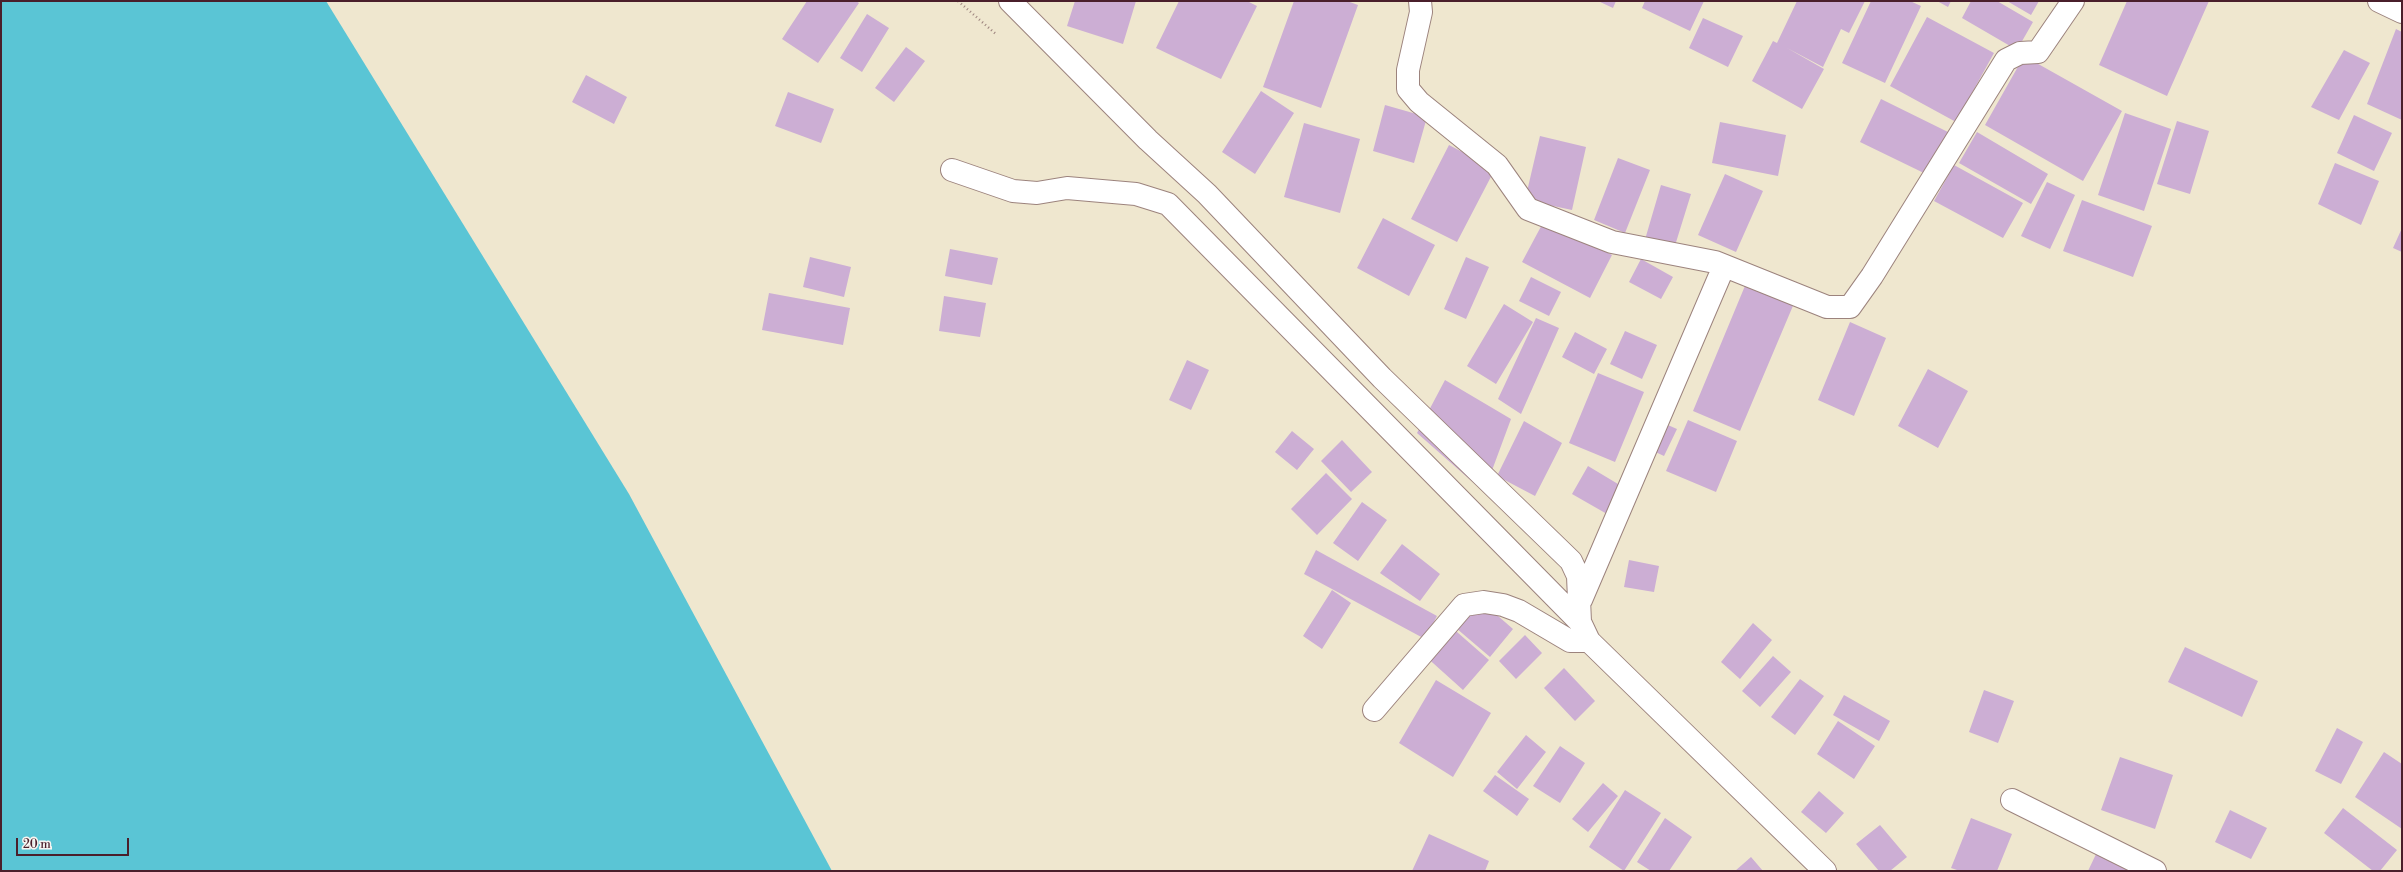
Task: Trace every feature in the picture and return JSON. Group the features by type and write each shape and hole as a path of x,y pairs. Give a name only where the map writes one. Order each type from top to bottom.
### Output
{"street":[{"path":"1420,1 1421,12 1408,70 1408,89 1419,102 1497,164 1528,209 1612,242 1715,262 1827,307 1850,307 1872,276 2006,60 2020,53 2038,52 2073,1"},
{"path":"2379,1 2402,12"},
{"path":"1015,3 1148,140 1207,194 1382,378 1570,561 1578,576 1580,613 1589,642 1825,871"},
{"path":"952,170 1013,191 1037,193 1067,188 1136,194 1168,204 1580,613"},
{"path":"1580,613 1724,266"},
{"path":"1374,710 1464,605 1484,602 1503,605 1519,611 1570,641 1589,642"},
{"path":"2012,800 2155,871"}],"water":[{"path":"1,1 326,1 629,494 832,871 1,871"}],"building":[{"path":"807,1 856,1 859,3 818,63 782,39"},
{"path":"1075,1 1136,1 1123,44 1067,26"},
{"path":"1179,1 1247,1 1257,6 1221,79 1156,48"},
{"path":"1294,1 1347,1 1358,5 1321,108 1263,87"},
{"path":"1598,1 1616,1 1613,8"},
{"path":"1645,1 1704,1 1690,31 1642,8"},
{"path":"1797,1 1865,1 1849,33 1841,29 1823,67 1787,48 1824,69 1802,109 1752,81 1773,41 1777,43"},
{"path":"1871,1 1910,1 1921,6 1885,83 1842,63"},
{"path":"1937,1 1951,1 1948,7"},
{"path":"1971,1 1997,1 2033,22 2017,50 1962,18"},
{"path":"2007,1 2039,1 2031,15"},
{"path":"2127,1 2209,1 2167,96 2099,65"},
{"path":"867,14 889,28 862,72 840,58"},
{"path":"1927,17 1994,53 1956,122 1890,86"},
{"path":"1703,18 1743,36 1728,67 1689,48"},
{"path":"2396,29 2402,32 2402,120 2367,104"},
{"path":"906,47 925,61 894,102 875,88"},
{"path":"2344,50 2370,63 2339,120 2311,107"},
{"path":"2024,56 2122,111 2083,181 1985,125"},
{"path":"586,75 627,97 614,124 572,102"},
{"path":"1261,91 1294,113 1255,174 1222,152"},
{"path":"788,92 834,109 821,143 775,126"},
{"path":"1881,99 1948,132 1928,175 1860,142"},
{"path":"1385,105 1427,117 1414,163 1373,151"},
{"path":"2125,113 2171,129 2144,211 2098,195"},
{"path":"2354,115 2392,133 2374,171 2337,153"},
{"path":"2177,121 2209,131 2190,194 2157,184"},
{"path":"1720,122 1786,135 1778,176 1712,163"},
{"path":"1304,123 1360,139 1340,213 1284,197"},
{"path":"1977,132 2048,174 2031,204 1959,163"},
{"path":"1540,136 1586,147 1572,210 1525,200"},
{"path":"1449,145 1495,169 1457,242 1411,219"},
{"path":"1618,158 1650,170 1625,233 1594,220"},
{"path":"2335,163 2379,181 2361,225 2318,204"},
{"path":"1954,165 2023,203 2003,238 1934,201"},
{"path":"1725,174 1763,191 1736,252 1698,235"},
{"path":"2047,182 2075,195 2050,249 2021,236"},
{"path":"1661,185 1691,194 1673,252 1644,243"},
{"path":"2082,200 2152,226 2133,277 2063,251"},
{"path":"1383,218 1435,245 1409,296 1357,268"},
{"path":"1545,219 1612,255 1590,298 1522,262"},
{"path":"2402,228 2402,252 2393,248"},
{"path":"950,249 998,258 992,285 945,276"},
{"path":"810,257 851,267 844,297 803,287"},
{"path":"1466,257 1489,267 1466,319 1444,309"},
{"path":"1641,259 1673,277 1661,299 1629,282"},
{"path":"1531,277 1561,292 1549,316 1519,301"},
{"path":"1747,281 1795,301 1740,431 1693,411"},
{"path":"769,293 850,308 843,345 762,330"},
{"path":"944,296 986,303 980,337 939,331"},
{"path":"1504,304 1533,322 1496,384 1467,366"},
{"path":"1536,318 1559,328 1521,414 1498,399"},
{"path":"1850,322 1886,338 1854,416 1818,400"},
{"path":"1625,331 1657,345 1642,379 1610,364"},
{"path":"1575,332 1607,349 1594,374 1562,357"},
{"path":"1187,360 1209,370 1191,410 1169,400"},
{"path":"1928,369 1968,391 1938,448 1898,426"},
{"path":"1598,373 1644,392 1615,462 1569,443"},
{"path":"1445,380 1511,419 1484,492 1417,433"},
{"path":"1688,420 1737,441 1716,492 1666,471"},
{"path":"1524,421 1562,443 1535,496 1497,476"},
{"path":"1661,422 1677,429 1664,456 1649,449"},
{"path":"1292,431 1314,449 1297,470 1275,452"},
{"path":"1342,440 1372,472 1351,492 1321,461"},
{"path":"1588,466 1623,487 1607,514 1572,494"},
{"path":"1326,473 1352,499 1317,535 1291,509"},
{"path":"1362,502 1387,520 1358,561 1333,543"},
{"path":"1402,544 1440,574 1420,601 1380,573"},
{"path":"1316,550 1437,616 1425,639 1304,574"},
{"path":"1629,560 1659,566 1654,592 1624,587"},
{"path":"1332,590 1351,603 1322,649 1303,636"},
{"path":"1490,609 1513,629 1490,657 1456,628 1468,615"},
{"path":"1753,623 1772,640 1740,679 1721,662"},
{"path":"1449,625 1489,660 1463,690 1423,654"},
{"path":"1525,635 1542,653 1516,679 1499,661"},
{"path":"2185,647 2258,681 2242,717 2168,682"},
{"path":"1773,656 1791,672 1760,707 1742,691"},
{"path":"1564,668 1595,701 1575,721 1544,688"},
{"path":"1800,679 1824,696 1795,735 1771,717"},
{"path":"1436,680 1491,713 1453,777 1399,743"},
{"path":"1984,690 2014,701 1998,743 1969,732"},
{"path":"1844,695 1890,721 1879,741 1833,715"},
{"path":"1838,721 1875,746 1854,779 1817,754"},
{"path":"2337,728 2363,742 2341,784 2315,771"},
{"path":"1526,735 1546,752 1517,789 1497,772"},
{"path":"1560,746 1585,763 1560,803 1533,786"},
{"path":"2384,752 2402,764 2402,829 2355,797"},
{"path":"2120,757 2173,775 2155,829 2101,810"},
{"path":"1495,775 1529,799 1517,816 1483,791"},
{"path":"1603,783 1618,796 1588,832 1572,819"},
{"path":"1625,790 1661,813 1624,871 1589,847"},
{"path":"1819,791 1844,813 1826,833 1801,812"},
{"path":"2343,808 2397,850 2380,871 2373,871 2324,833"},
{"path":"2230,810 2267,828 2251,859 2215,842"},
{"path":"1665,818 1692,837 1669,871 1651,871 1637,862"},
{"path":"1971,818 2012,834 1997,871 1960,871 1951,868"},
{"path":"1880,825 1907,857 1890,871 1879,871 1856,844"},
{"path":"1429,834 1489,861 1485,871 1412,871"},
{"path":"2097,852 2136,871 2088,871"},
{"path":"1751,857 1763,871 1735,871"}]}
